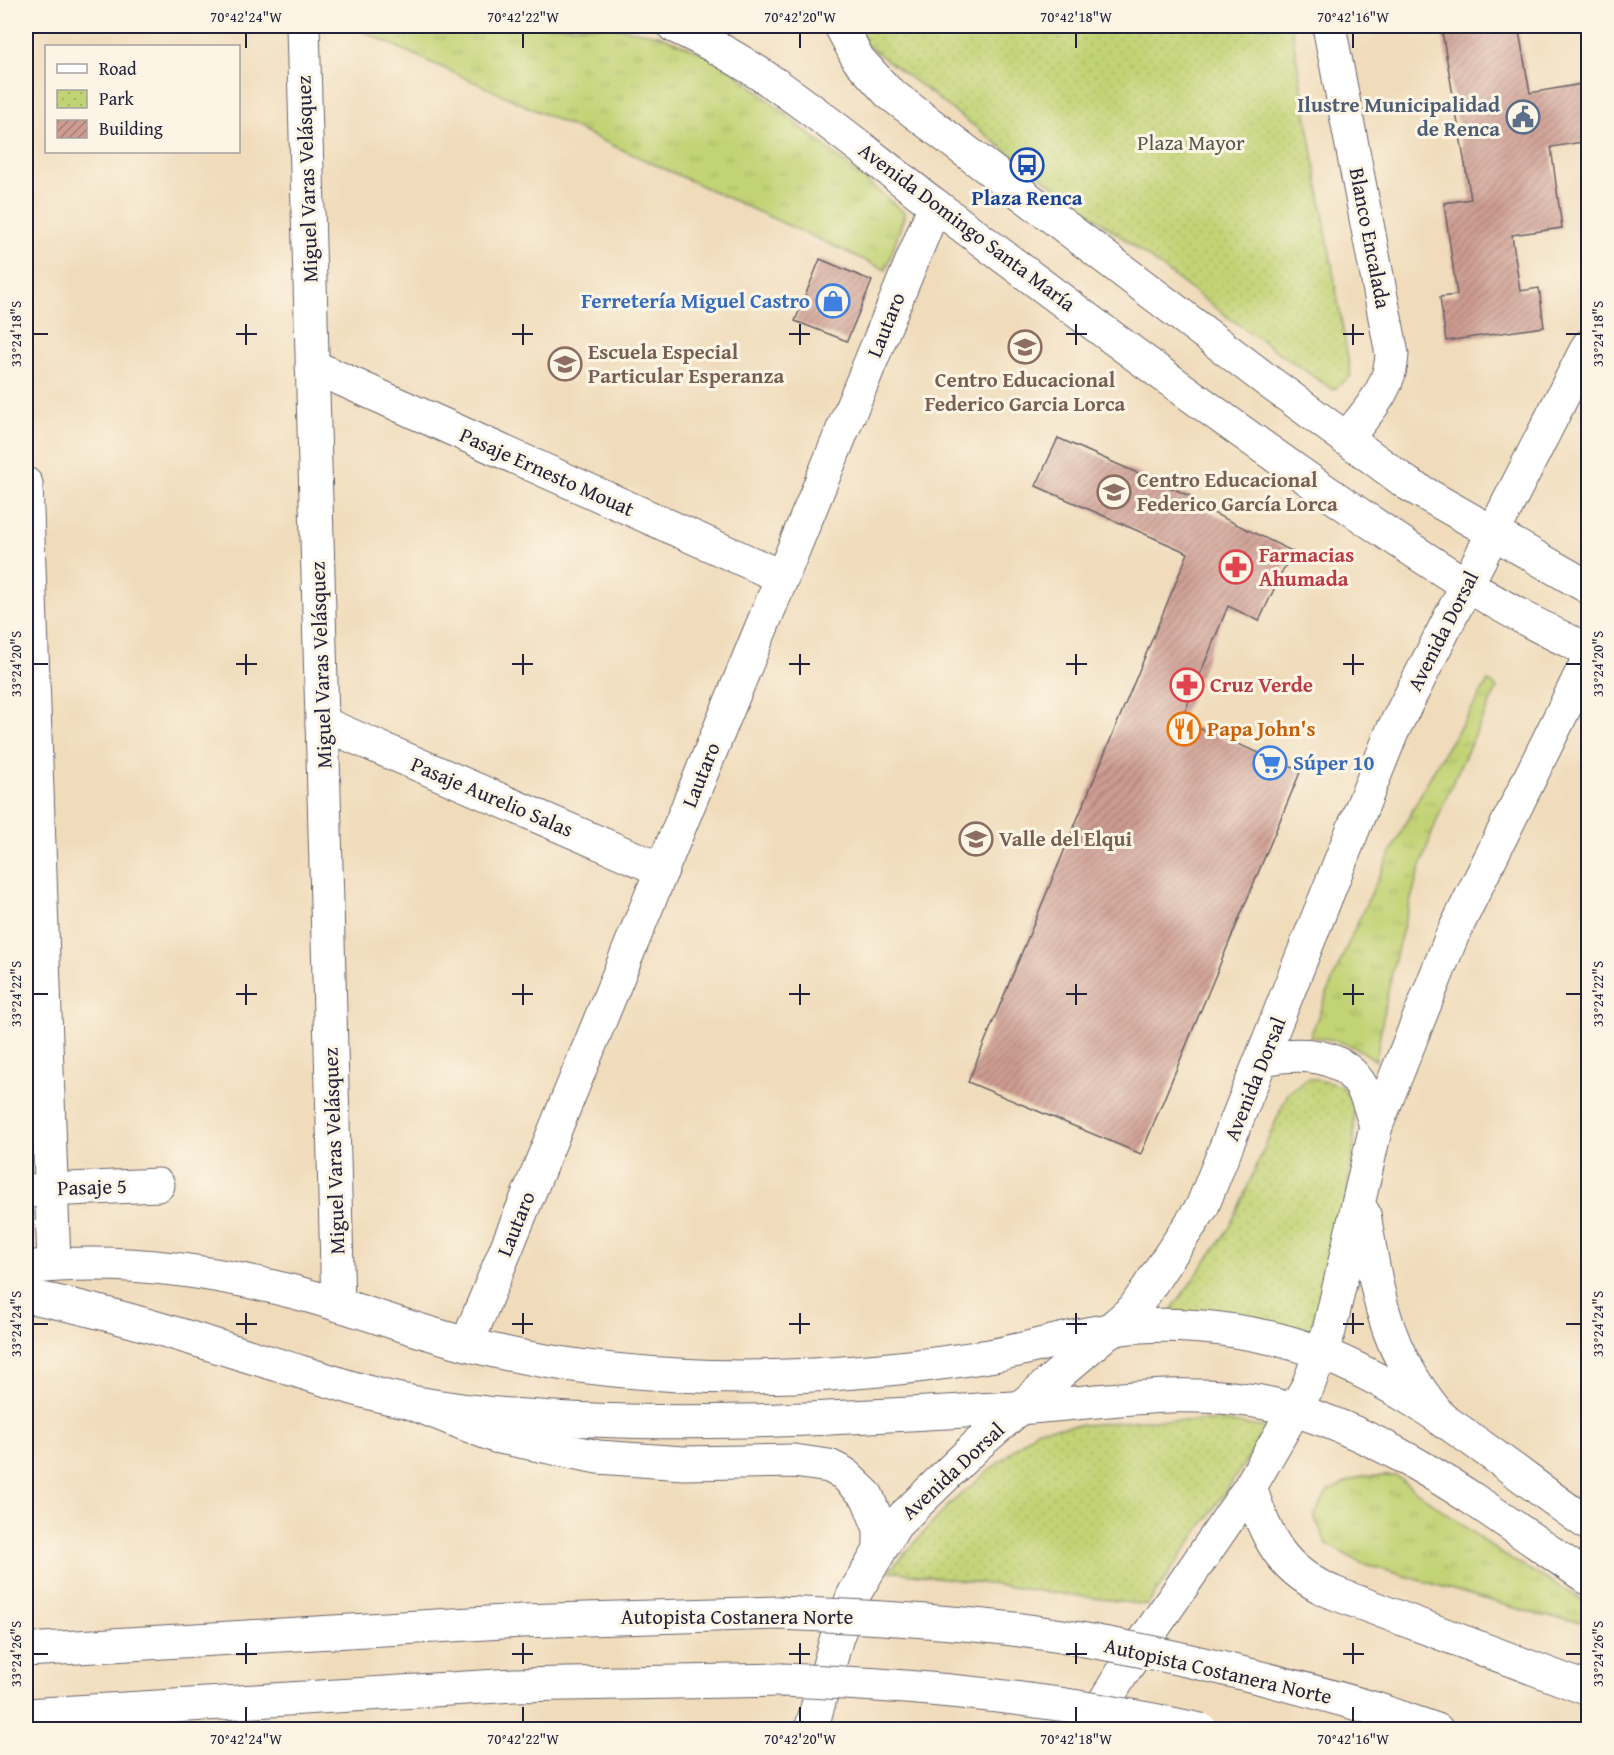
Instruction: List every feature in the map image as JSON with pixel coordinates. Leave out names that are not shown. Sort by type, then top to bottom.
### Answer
[{"type":"main road","name":"Miguel Varas Velásquez","points":[[303,26],[338,1305]]},
{"type":"main road","name":"Avenida Domingo Santa María","points":[[674,26],[702,38],[759,72],[1194,398],[1466,585],[1544,630],[1588,650]]},
{"type":"main road","points":[[841,26],[858,59],[872,77],[910,110],[1346,439],[1408,484],[1588,587]]},
{"type":"main road","name":"Blanco Encalada","points":[[1329,26],[1392,354],[1392,369],[1383,392],[1346,439]]},
{"type":"main road","name":"Lautaro","points":[[467,1344],[935,205]]},
{"type":"main road","name":"Avenida Dorsal","points":[[811,1730],[841,1627],[853,1596],[880,1547],[910,1508],[936,1483],[1134,1309],[1202,1207],[1392,732],[1588,346]]},
{"type":"main road","name":"Pasaje Ernesto Mouat","points":[[312,366],[782,577]]},
{"type":"main road","points":[[26,484],[40,1266],[108,1265],[204,1274],[293,1292],[467,1344],[550,1363],[738,1377],[873,1369],[987,1356],[1109,1329],[1176,1326],[1225,1329],[1281,1341],[1321,1353],[1393,1388],[1588,1524]]},
{"type":"main road","points":[[1087,1730],[1121,1675],[1250,1487],[1295,1411],[1321,1353],[1342,1280],[1376,1126],[1452,936],[1588,660]]},
{"type":"main road","name":"Pasaje Aurelio Salas","points":[[322,723],[662,870]]},
{"type":"main road","points":[[1262,1059],[1298,1054],[1318,1056],[1346,1068],[1364,1091],[1376,1126]]},
{"type":"main road","name":"Pasaje 5","points":[[38,1189],[158,1185]]},
{"type":"main road","points":[[1361,1195],[1375,1281],[1387,1324],[1411,1376],[1444,1422]]},
{"type":"main road","points":[[26,1296],[106,1314],[352,1388],[409,1402],[522,1416],[640,1421],[816,1419],[1183,1397],[1256,1401],[1295,1411],[1399,1454],[1473,1499],[1588,1578]]},
{"type":"main road","points":[[409,1402],[495,1436],[598,1457],[683,1462],[794,1461],[829,1466],[850,1478],[867,1496],[880,1529],[880,1547]]},
{"type":"main road","points":[[1250,1487],[1267,1533],[1278,1551],[1292,1568],[1309,1581],[1347,1598],[1588,1689]]},
{"type":"main road","name":"Autopista Costanera Norte","points":[[26,1650],[659,1615],[836,1615],[1013,1629],[1140,1650],[1316,1692],[1437,1730]]},
{"type":"main road","points":[[26,1715],[462,1687],[657,1680],[782,1680],[962,1691],[1046,1701],[1201,1730]]},
{"type":"green space","points":[[351,26],[607,26],[659,35],[721,61],[905,213],[886,270]]},
{"type":"green space","name":"Plaza Mayor","points":[[855,26],[1291,26],[1351,376],[1333,390],[1229,318],[860,40]]},
{"type":"green space","points":[[1488,681],[1497,688],[1441,809],[1410,903],[1390,981],[1376,1061],[1345,1043],[1310,1037],[1351,937],[1397,839],[1438,763]]},
{"type":"green space","points":[[1309,1078],[1342,1086],[1354,1107],[1354,1145],[1340,1237],[1308,1339],[1165,1319],[1230,1227],[1288,1093]]},
{"type":"green space","points":[[1143,1420],[1219,1421],[1269,1428],[1147,1605],[889,1571],[950,1504],[1038,1429]]},
{"type":"green space","points":[[1361,1476],[1396,1476],[1502,1554],[1588,1603],[1588,1623],[1539,1615],[1361,1563],[1327,1544],[1314,1516],[1328,1491]]},
{"type":"building","points":[[1441,26],[1518,26],[1530,93],[1588,83],[1588,141],[1551,147],[1562,228],[1512,235],[1520,291],[1539,288],[1544,327],[1446,341],[1440,297],[1457,295],[1444,203],[1471,199]]},
{"type":"building","name":"Ferretería Miguel Castro","points":[[820,259],[872,281],[847,341],[795,321]]},
{"type":"building","points":[[1058,438],[1192,497],[1190,502],[1292,551],[1259,621],[1228,606],[1181,721],[1301,770],[1141,1154],[968,1082],[1188,553],[1036,486]]},
{"type":"place","name":"Ilustre Municipalidad de Renca","points":[[1523,117]]},
{"type":"place","name":"Plaza Renca","points":[[1027,165]]},
{"type":"place","name":"Ferretería Miguel Castro","points":[[833,301]]},
{"type":"place","name":"Centro Educacional Federico Garcia Lorca","points":[[1025,347]]},
{"type":"place","name":"Escuela Especial Particular Esperanza","points":[[565,364]]},
{"type":"place","name":"Centro Educacional Federico García Lorca","points":[[1114,492]]},
{"type":"place","name":"Farmacias Ahumada","points":[[1236,567]]},
{"type":"place","name":"Cruz Verde","points":[[1187,685]]},
{"type":"place","name":"Papa John's","points":[[1184,729]]},
{"type":"place","name":"Súper 10","points":[[1270,763]]},
{"type":"place","name":"Valle del Elqui","points":[[976,839]]}]
